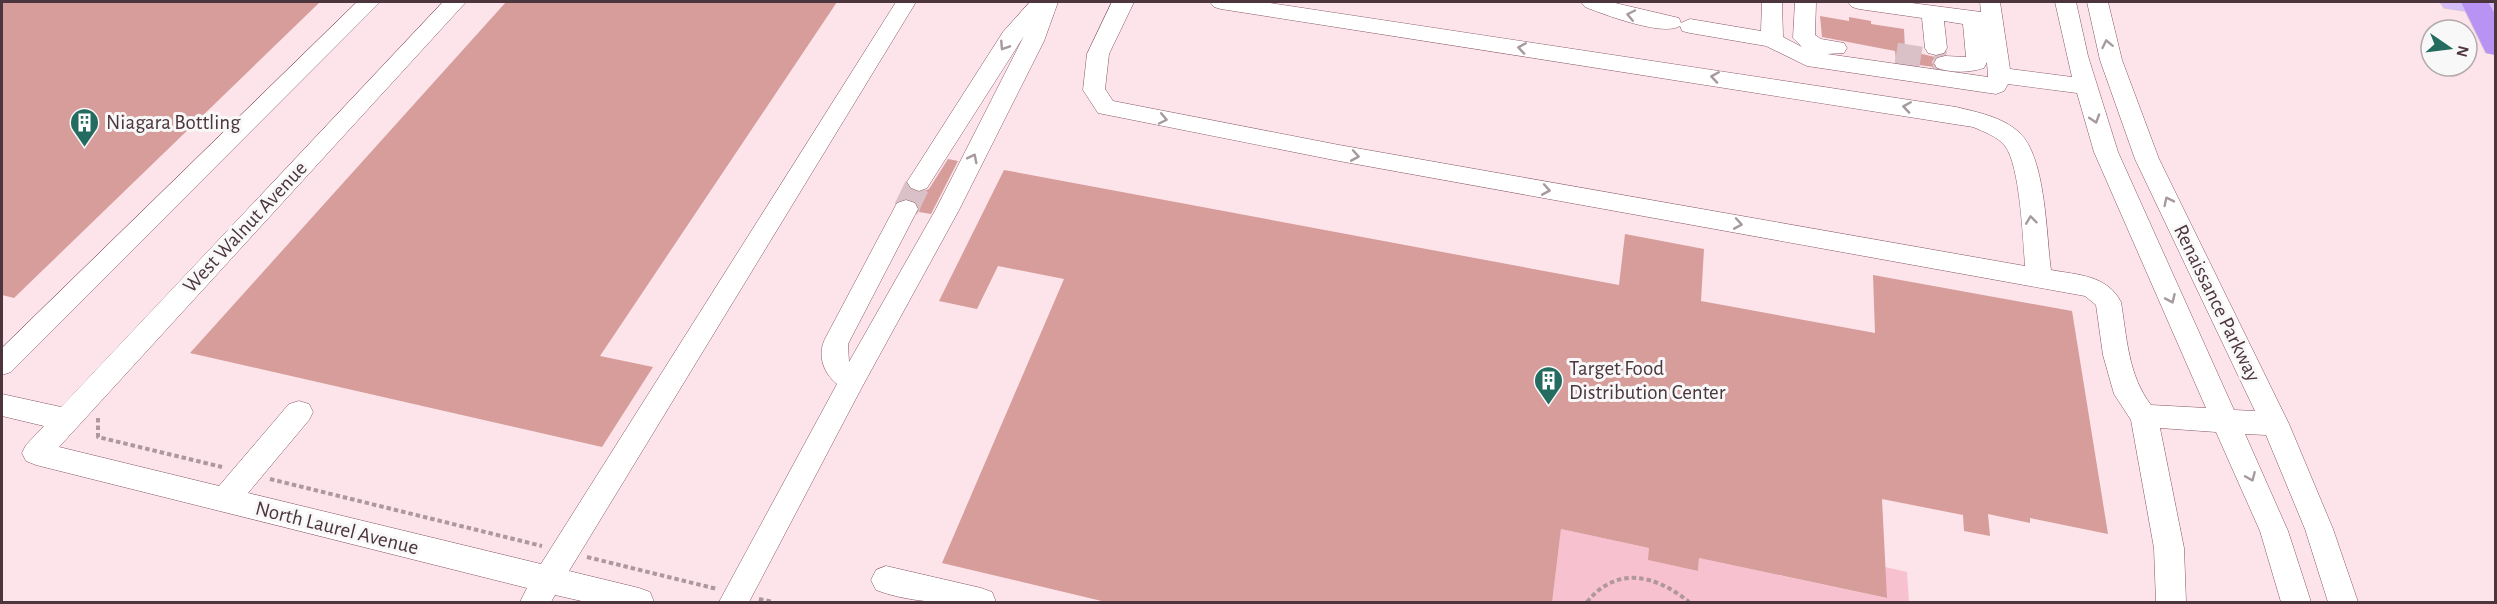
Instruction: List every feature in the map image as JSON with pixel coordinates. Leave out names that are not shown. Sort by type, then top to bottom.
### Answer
[{"type":"highway","points":[[2475,4],[2496,46]]},
{"type":"street","points":[[2,364],[369,2]]},
{"type":"street","name":"West Walnut Avenue","points":[[36,453],[455,2]]},
{"type":"street","points":[[542,591],[906,2]]},
{"type":"street","points":[[919,182],[1011,37],[1041,2]]},
{"type":"street","points":[[736,598],[853,379],[947,210],[1033,41],[1047,2]]},
{"type":"street","points":[[1123,2],[1098,54],[1094,90],[1106,107],[1327,151],[2090,287],[2100,292],[2108,302],[2116,355],[2127,394],[2144,416],[2169,548],[2171,603]]},
{"type":"street","points":[[1221,2],[1956,114],[1983,121],[2004,133],[2017,146],[2025,169],[2039,278]]},
{"type":"street","points":[[1592,2],[1618,12],[1772,40],[1807,59],[1996,86],[2000,75],[1985,14]]},
{"type":"street","points":[[1772,2],[1772,40]]},
{"type":"street","points":[[1806,2],[1804,38],[1816,46],[1896,55]]},
{"type":"street","points":[[1859,2],[1932,12],[1985,14]]},
{"type":"street","name":"Renaissance Parkway","points":[[2066,2],[2085,86],[2106,152],[2274,531],[2296,603]]},
{"type":"street","name":"Renaissance Parkway","points":[[2098,2],[2111,60],[2147,159],[2275,424],[2319,530],[2343,603]]},
{"type":"street","points":[[1932,12],[1940,55],[1969,65],[1976,63],[1985,14]]},
{"type":"street","points":[[2000,75],[2085,86]]},
{"type":"street","points":[[853,379],[846,376],[836,365],[833,352],[835,344],[906,209]]},
{"type":"street","points":[[2,405],[67,420]]},
{"type":"street","points":[[225,500],[299,412]]},
{"type":"street","points":[[2144,416],[2275,424]]},
{"type":"street","name":"North Laurel Avenue","points":[[36,453],[225,500],[542,591],[639,603]]},
{"type":"street","points":[[886,580],[981,603]]},
{"type":"path","points":[[99,412],[98,437],[565,551],[736,598],[773,603]]},
{"type":"path","points":[[1587,603],[1600,587],[1618,579],[1638,578],[1659,582],[1679,593],[1689,603]]},
{"type":"shaded area","points":[[1561,529],[1649,548],[1649,560],[1698,571],[1699,558],[1886,598],[1885,567],[1907,572],[1909,602],[1552,602]]},
{"type":"building","name":"Niagara Bottling","points":[[2,2],[320,2],[14,298],[2,295]]},
{"type":"building","points":[[506,2],[837,2],[600,356],[653,367],[602,447],[190,353]]},
{"type":"building","points":[[1820,16],[1849,21],[1849,17],[1871,21],[1871,24],[1904,29],[1905,50],[1935,57],[1932,62],[1934,67],[1896,62],[1895,51],[1822,37]]},
{"type":"building","points":[[948,159],[958,161],[931,214],[919,212],[920,208],[916,201],[903,199],[909,189],[918,193],[929,189]]},
{"type":"building","name":"Target Food Distribution Center","points":[[1004,170],[1619,285],[1625,234],[1704,249],[1701,301],[1875,333],[1873,275],[2072,311],[2108,534],[2030,518],[2030,523],[1988,514],[1990,536],[1964,531],[1963,515],[1882,499],[1887,598],[1699,558],[1698,571],[1648,560],[1649,548],[1561,529],[1552,603],[1110,603],[942,563],[1064,279],[998,266],[977,309],[939,301]]},
{"type":"tunnel","points":[[1896,55],[1945,63]]},
{"type":"tunnel","points":[[906,209],[919,182]]},
{"type":"place","name":"Niagara Bottling","points":[[85,148]]},
{"type":"place","name":"Target Food Distribution Center","points":[[1548,406]]}]
